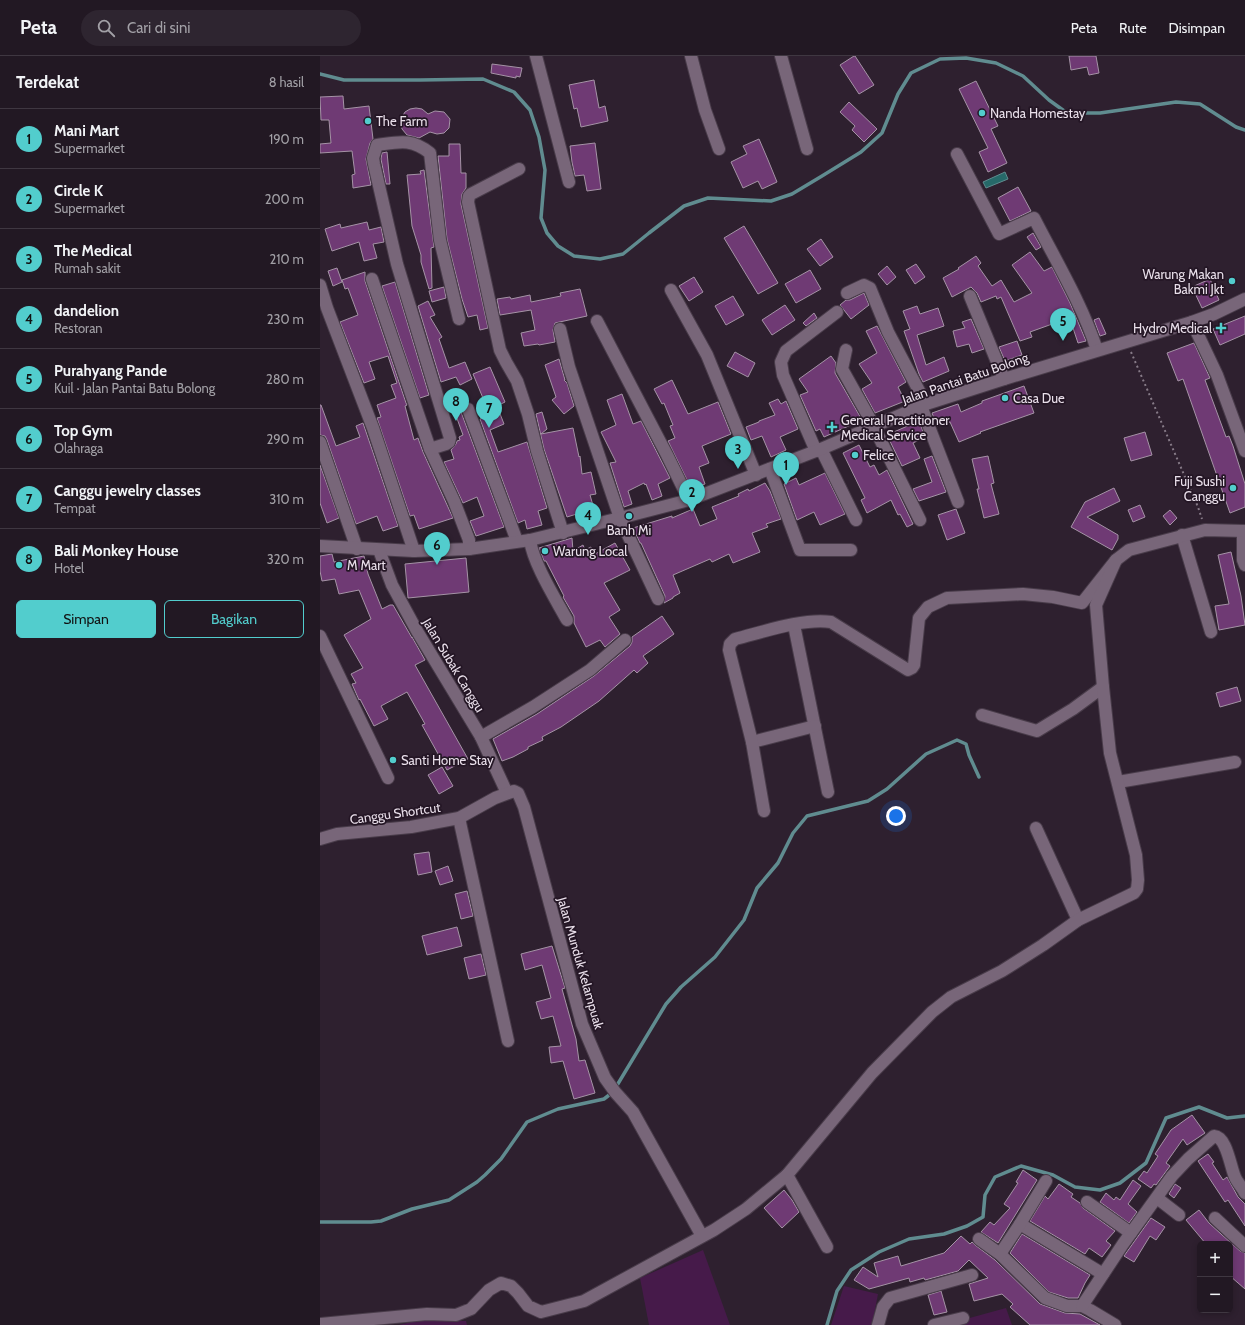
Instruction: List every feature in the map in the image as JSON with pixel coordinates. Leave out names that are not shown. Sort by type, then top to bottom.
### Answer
[{"type":"street","points":[[536,56],[568,182]]},
{"type":"street","points":[[691,56],[705,110],[719,149]]},
{"type":"street","points":[[781,56],[807,150]]},
{"type":"street","points":[[430,449],[446,444],[449,442],[450,438],[397,264],[374,164],[373,158],[377,145],[406,141],[424,148],[430,153],[440,240],[459,319]]},
{"type":"street","points":[[957,154],[999,234],[1034,218],[1084,318],[1097,350]]},
{"type":"street","points":[[519,169],[471,194],[468,202],[500,350],[517,381],[528,414],[537,451],[563,532]]},
{"type":"street","points":[[372,279],[430,449],[454,501],[469,540],[469,549]]},
{"type":"street","points":[[320,285],[327,308],[373,428],[414,551]]},
{"type":"street","points":[[847,293],[864,285],[870,288],[888,332],[923,405],[958,502]]},
{"type":"street","points":[[671,290],[707,355],[756,475]]},
{"type":"street","points":[[970,296],[1004,379]]},
{"type":"street","name":"Jalan Pantai Batu Bolong","points":[[320,546],[414,551],[469,549],[563,532],[689,500],[818,450],[923,405],[1097,350],[1192,322],[1214,314],[1245,299]]},
{"type":"street","points":[[836,312],[786,351],[781,362],[783,375],[818,450],[856,520]]},
{"type":"street","points":[[597,321],[689,500]]},
{"type":"street","points":[[1192,322],[1217,375],[1245,451]]},
{"type":"street","points":[[560,329],[570,367],[620,518],[658,599]]},
{"type":"street","points":[[846,350],[842,369],[873,426],[920,520]]},
{"type":"street","points":[[468,409],[524,540],[531,547],[545,580],[567,620]]},
{"type":"street","points":[[320,442],[357,549]]},
{"type":"street","points":[[770,469],[800,550],[851,550]]},
{"type":"street","points":[[764,811],[752,742],[729,650],[730,644],[736,639],[794,624],[821,620],[831,622],[908,670],[914,665],[919,618],[928,607],[947,598],[1023,594],[1082,603],[1116,560],[1129,550],[1205,530],[1244,531],[1243,560],[1245,565]]},
{"type":"street","points":[[1182,535],[1211,632]]},
{"type":"street","name":"Jalan Subak Canggu","points":[[379,550],[392,585],[405,609],[481,737],[512,793]]},
{"type":"street","points":[[320,1324],[427,1314],[456,1315],[471,1309],[489,1290],[501,1283],[511,1286],[528,1306],[541,1312],[584,1301],[714,1230],[746,1209],[787,1175],[872,1073],[932,1012],[951,997],[1002,971],[1043,945],[1078,920],[1134,894],[1137,889],[1136,855],[1110,753],[1096,605],[1116,560]]},
{"type":"street","points":[[794,624],[828,792]]},
{"type":"street","points":[[320,636],[388,778]]},
{"type":"street","points":[[481,737],[533,707],[590,670],[625,640]]},
{"type":"street","points":[[982,715],[1037,731],[1073,709],[1103,687]]},
{"type":"street","points":[[752,742],[815,726]]},
{"type":"street","points":[[1118,782],[1235,762]]},
{"type":"street","name":"Canggu Shortcut","points":[[320,839],[337,834],[411,827],[459,818],[495,798],[512,793]]},
{"type":"street","name":"Jalan Munduk Kelampuak","points":[[512,793],[520,796],[524,807],[582,1024],[598,1062],[605,1078],[632,1112],[702,1236]]},
{"type":"street","points":[[459,818],[508,1041]]},
{"type":"street","points":[[1036,828],[1078,920]]},
{"type":"street","points":[[1082,1306],[1131,1233],[1172,1176],[1188,1159],[1214,1136],[1221,1138],[1235,1177],[1245,1193]]},
{"type":"street","points":[[787,1175],[827,1247]]},
{"type":"street","points":[[1000,1254],[1046,1181]]},
{"type":"street","points":[[1156,1198],[1179,1215]]},
{"type":"street","points":[[1087,1202],[1131,1233]]},
{"type":"street","points":[[1215,1218],[1245,1246]]},
{"type":"street","points":[[1020,1224],[1103,1274]]},
{"type":"street","points":[[979,1239],[1000,1254],[1045,1298],[1067,1306],[1082,1306],[1115,1325]]},
{"type":"street","points":[[878,1325],[883,1307],[890,1298],[972,1275]]},
{"type":"street","points":[[934,1325],[963,1318]]},
{"type":"path","points":[[1129,347],[1198,506],[1205,530]]},
{"type":"shaded area","points":[[1005,172],[1008,179],[986,188],[983,182]]},
{"type":"shaded area","points":[[703,1250],[730,1325],[649,1325],[640,1278]]},
{"type":"shaded area","points":[[844,1286],[878,1294],[872,1325],[831,1325]]},
{"type":"shaded area","points":[[1006,1308],[1012,1325],[944,1325]]},
{"type":"shaded area","points":[[419,1320],[466,1321],[467,1325],[399,1325]]},
{"type":"building","points":[[854,56],[874,85],[859,94],[840,65]]},
{"type":"building","points":[[1069,56],[1096,56],[1099,73],[1089,75],[1087,67],[1071,70]]},
{"type":"building","points":[[492,64],[522,68],[520,77],[516,76],[516,78],[491,73]]},
{"type":"building","points":[[594,80],[599,108],[605,106],[608,121],[581,127],[577,108],[574,109],[569,85]]},
{"type":"building","points":[[976,81],[998,126],[991,129],[1007,163],[988,172],[979,152],[988,148],[959,89]]},
{"type":"building","points":[[343,96],[344,109],[369,106],[373,139],[370,143],[366,159],[371,185],[353,188],[352,175],[355,174],[352,151],[320,153],[320,144],[331,143],[329,120],[321,120],[320,97]]},
{"type":"building","points":[[849,102],[877,129],[864,142],[852,130],[855,126],[840,112]]},
{"type":"building","points":[[416,108],[422,109],[428,114],[435,111],[444,112],[450,119],[449,128],[444,133],[437,134],[430,132],[419,138],[407,135],[402,129],[402,117],[405,112]]},
{"type":"building","points":[[759,139],[777,182],[762,189],[758,181],[743,188],[731,162],[747,154],[743,146]]},
{"type":"building","points":[[595,143],[601,189],[587,191],[584,175],[575,176],[570,146]]},
{"type":"building","points":[[449,144],[460,144],[461,173],[466,173],[466,188],[462,194],[461,204],[488,328],[480,330],[477,315],[468,317],[447,239],[438,156],[449,156]]},
{"type":"building","points":[[387,152],[390,184],[386,184],[381,159],[382,153]]},
{"type":"building","points":[[424,170],[434,247],[431,248],[432,288],[429,289],[412,226],[407,175],[421,174],[420,171]]},
{"type":"building","points":[[1018,187],[1031,211],[1010,221],[998,198]]},
{"type":"building","points":[[367,222],[369,230],[381,227],[384,242],[373,244],[377,258],[364,261],[359,242],[332,251],[325,229],[340,224],[341,228]]},
{"type":"building","points":[[744,226],[778,283],[758,294],[724,238]]},
{"type":"building","points":[[1033,233],[1041,247],[1036,250],[1027,237]]},
{"type":"building","points":[[821,239],[833,257],[820,266],[807,249]]},
{"type":"building","points":[[1030,252],[1044,271],[1052,267],[1070,303],[1086,341],[1078,343],[1073,328],[1058,332],[1055,323],[1030,332],[1032,337],[1020,341],[1001,297],[997,299],[996,296],[981,302],[977,293],[971,287],[952,297],[943,278],[959,269],[958,268],[976,256],[981,263],[978,266],[992,286],[1001,280],[1014,302],[1032,293],[1012,265]]},
{"type":"building","points":[[916,264],[925,277],[915,284],[906,270]]},
{"type":"building","points":[[887,266],[896,277],[887,285],[878,274]]},
{"type":"building","points":[[337,268],[342,282],[333,286],[328,271]]},
{"type":"building","points":[[810,270],[821,289],[796,303],[785,284]]},
{"type":"building","points":[[365,272],[365,281],[407,405],[405,406],[414,440],[418,438],[453,518],[419,529],[414,515],[410,516],[377,418],[381,417],[377,405],[396,398],[391,385],[397,383],[388,356],[369,362],[375,379],[364,383],[340,322],[358,315],[348,288],[345,289],[342,280]]},
{"type":"building","points":[[694,277],[703,292],[689,301],[679,286]]},
{"type":"building","points":[[1210,279],[1219,300],[1202,308],[1192,287]]},
{"type":"building","points":[[395,282],[429,395],[420,398],[382,286]]},
{"type":"building","points":[[444,287],[446,298],[432,302],[429,291]]},
{"type":"building","points":[[580,289],[587,316],[555,323],[553,330],[555,342],[524,346],[521,333],[535,330],[531,310],[500,315],[497,299],[510,297],[511,299],[530,295],[531,302],[561,296],[560,293]]},
{"type":"building","points":[[864,293],[869,305],[851,319],[840,305],[846,300],[850,300]]},
{"type":"building","points":[[733,296],[744,315],[726,325],[715,306]]},
{"type":"building","points":[[428,301],[435,315],[430,317],[442,337],[439,339],[449,368],[465,362],[472,379],[460,385],[456,377],[441,382],[418,306]]},
{"type":"building","points":[[785,305],[795,320],[772,335],[762,320]]},
{"type":"building","points":[[917,306],[920,314],[938,308],[944,326],[917,335],[926,365],[944,357],[949,371],[923,382],[904,331],[910,329],[903,311]]},
{"type":"building","points":[[814,313],[817,318],[806,326],[803,323]]},
{"type":"building","points":[[1245,316],[1245,334],[1220,345],[1213,329]]},
{"type":"building","points":[[1099,318],[1106,334],[1100,336],[1094,320]]},
{"type":"building","points":[[971,319],[984,349],[972,353],[969,344],[957,347],[953,331],[965,328],[962,322]]},
{"type":"building","points":[[877,326],[906,382],[898,387],[905,401],[875,413],[862,389],[872,383],[859,364],[877,353],[866,331]]},
{"type":"building","points":[[1017,341],[1022,355],[1005,361],[999,347]]},
{"type":"building","points":[[1194,343],[1210,378],[1205,380],[1226,437],[1229,436],[1233,446],[1245,484],[1245,507],[1230,513],[1183,379],[1178,381],[1167,353]]},
{"type":"building","points":[[735,352],[755,363],[748,377],[727,366]]},
{"type":"building","points":[[831,356],[836,363],[835,373],[862,420],[824,437],[820,429],[816,431],[800,395],[808,392],[799,379]]},
{"type":"building","points":[[559,359],[564,380],[567,383],[574,406],[564,414],[552,400],[556,397],[545,365]]},
{"type":"building","points":[[490,367],[505,402],[497,406],[504,424],[490,430],[498,452],[527,442],[547,508],[538,511],[542,525],[527,529],[525,520],[518,523],[480,419],[490,415],[473,374]]},
{"type":"building","points":[[672,380],[688,414],[718,402],[731,434],[702,446],[709,463],[699,467],[705,484],[694,488],[691,481],[688,482],[668,441],[675,438],[670,426],[673,425],[664,403],[662,404],[654,389]]},
{"type":"building","points":[[1024,386],[1034,413],[980,432],[981,433],[959,442],[950,422],[937,426],[932,413],[958,404],[961,412],[982,403],[982,401]]},
{"type":"building","points":[[622,394],[633,424],[641,421],[670,478],[658,484],[662,496],[652,500],[646,484],[645,485],[644,483],[628,491],[632,504],[624,507],[610,463],[616,462],[601,432],[616,425],[607,400]]},
{"type":"building","points":[[462,398],[464,403],[461,407],[461,412],[504,527],[476,536],[470,521],[484,516],[477,497],[463,503],[444,462],[454,459],[451,450],[457,441],[460,440],[459,437],[463,435],[451,402]]},
{"type":"building","points":[[778,399],[781,404],[786,401],[798,429],[780,437],[786,450],[771,457],[762,436],[751,440],[746,427],[775,415],[769,403]]},
{"type":"building","points":[[320,405],[336,446],[360,437],[356,426],[363,423],[398,526],[383,531],[377,516],[356,524],[327,440],[325,436],[320,435]]},
{"type":"building","points":[[542,412],[547,429],[541,434],[573,428],[579,457],[580,456],[582,474],[591,472],[596,494],[590,495],[596,516],[582,520],[580,513],[567,517],[544,449],[536,414]]},
{"type":"building","points":[[919,421],[925,437],[913,443],[920,458],[902,466],[887,435]]},
{"type":"building","points":[[1145,432],[1152,455],[1131,461],[1124,438]]},
{"type":"building","points":[[859,445],[870,467],[874,465],[879,475],[887,470],[913,524],[907,527],[900,514],[898,515],[891,500],[867,513],[861,500],[865,498],[843,453]]},
{"type":"building","points":[[932,456],[946,492],[919,501],[913,489],[932,482],[924,459]]},
{"type":"building","points":[[988,456],[994,483],[991,484],[999,514],[984,518],[972,459]]},
{"type":"building","points":[[320,465],[339,518],[327,523],[320,503]]},
{"type":"building","points":[[825,473],[845,514],[820,525],[814,512],[797,520],[784,484],[796,478],[799,485]]},
{"type":"building","points":[[765,483],[770,491],[781,519],[766,524],[768,527],[752,533],[760,552],[733,563],[729,554],[712,562],[710,559],[673,575],[680,593],[664,603],[665,596],[633,528],[672,516],[672,518],[693,509],[700,526],[717,519],[712,507],[739,496],[738,494],[748,489],[749,491]]},
{"type":"building","points":[[1114,488],[1120,501],[1087,517],[1118,535],[1118,539],[1112,550],[1071,527],[1085,502]]},
{"type":"building","points":[[1140,505],[1145,517],[1133,522],[1128,510]]},
{"type":"building","points":[[956,509],[965,533],[947,540],[938,515]]},
{"type":"building","points":[[1170,510],[1177,518],[1170,525],[1163,516]]},
{"type":"building","points":[[572,538],[573,551],[583,545],[585,550],[591,547],[595,554],[615,543],[630,570],[604,583],[620,610],[609,617],[620,634],[605,647],[600,640],[586,647],[574,623],[574,616],[546,561],[544,561],[539,548]]},
{"type":"building","points":[[1231,552],[1241,596],[1245,625],[1219,630],[1215,606],[1229,604],[1218,555]]},
{"type":"building","points":[[332,554],[334,562],[364,556],[368,574],[382,609],[393,605],[412,637],[425,660],[415,665],[468,759],[447,770],[422,725],[425,724],[407,692],[381,706],[388,719],[374,726],[360,699],[359,700],[352,684],[356,683],[351,674],[363,668],[344,635],[371,619],[359,590],[339,594],[335,579],[322,581],[320,556]]},
{"type":"building","points":[[466,558],[469,592],[408,598],[405,564]]},
{"type":"building","points":[[662,616],[674,634],[643,656],[648,663],[637,673],[634,670],[599,701],[561,727],[542,737],[543,740],[528,747],[528,749],[513,757],[502,761],[493,739],[537,714],[594,676],[630,646],[632,637]]},
{"type":"building","points":[[1237,687],[1241,701],[1220,707],[1216,693]]},
{"type":"building","points":[[442,767],[453,786],[439,794],[428,775]]},
{"type":"building","points":[[429,852],[432,872],[418,875],[414,854]]},
{"type":"building","points":[[448,866],[453,881],[440,885],[435,871]]},
{"type":"building","points":[[467,891],[473,916],[461,919],[455,894]]},
{"type":"building","points":[[457,927],[462,946],[427,955],[422,936]]},
{"type":"building","points":[[552,946],[565,988],[562,989],[576,1039],[579,1061],[585,1060],[595,1093],[574,1099],[563,1061],[551,1063],[549,1047],[561,1046],[553,1016],[541,1019],[536,1002],[551,998],[542,965],[525,970],[521,954]]},
{"type":"building","points":[[481,954],[486,975],[469,979],[464,958]]},
{"type":"building","points":[[1192,1115],[1205,1133],[1187,1145],[1183,1139],[1166,1163],[1170,1166],[1156,1185],[1154,1184],[1151,1188],[1138,1179],[1144,1171],[1147,1173],[1158,1156],[1155,1154],[1171,1130]]},
{"type":"building","points":[[1208,1154],[1223,1180],[1227,1177],[1238,1197],[1245,1204],[1245,1226],[1228,1200],[1225,1202],[1198,1161]]},
{"type":"building","points":[[1023,1170],[1037,1180],[998,1243],[981,1232],[990,1222],[994,1225],[1010,1208],[1004,1204],[1018,1183],[1016,1182]]},
{"type":"building","points":[[1133,1180],[1141,1186],[1128,1204],[1137,1212],[1129,1223],[1100,1202],[1106,1193],[1114,1200],[1116,1197],[1120,1200]]},
{"type":"building","points":[[1059,1184],[1073,1194],[1071,1197],[1080,1203],[1083,1208],[1115,1231],[1106,1241],[1111,1245],[1102,1257],[1089,1248],[1085,1254],[1030,1221],[1045,1196],[1048,1199]]},
{"type":"building","points":[[1175,1184],[1181,1188],[1174,1198],[1169,1194]]},
{"type":"building","points":[[784,1190],[799,1212],[782,1228],[764,1208]]},
{"type":"building","points":[[1199,1210],[1209,1223],[1229,1241],[1204,1241],[1186,1220]]},
{"type":"building","points":[[1151,1218],[1165,1227],[1156,1240],[1150,1236],[1134,1262],[1124,1256]]},
{"type":"building","points":[[1022,1234],[1090,1275],[1078,1298],[1068,1298],[1049,1292],[1010,1253]]},
{"type":"building","points":[[961,1236],[970,1244],[972,1242],[995,1260],[1040,1304],[1065,1313],[1080,1314],[1100,1325],[1030,1325],[1010,1307],[1013,1304],[1002,1294],[974,1301],[969,1284],[988,1278],[969,1260],[958,1271],[925,1280],[924,1278],[910,1282],[909,1278],[869,1289],[854,1280],[863,1267],[878,1277],[874,1263],[898,1256],[901,1266],[944,1253]]},
{"type":"building","points":[[1233,1245],[1240,1251],[1245,1253],[1245,1289],[1233,1279]]},
{"type":"building","points":[[941,1291],[947,1312],[934,1315],[928,1295]]},
{"type":"waterway","points":[[320,74],[344,80],[483,79],[514,92],[530,110],[539,137],[545,170],[541,218],[547,233],[558,246],[574,256],[600,259],[623,254],[684,206],[708,198],[771,201],[792,194],[861,152],[882,133],[898,94],[911,73],[940,59],[966,58],[996,63],[1023,76],[1049,100],[1067,113],[1100,113],[1176,102],[1200,104],[1236,127],[1245,130]]},
{"type":"waterway","points":[[320,1222],[381,1221],[412,1209],[449,1200],[485,1175],[501,1159],[527,1122],[558,1109],[604,1099],[613,1092],[666,1004],[681,987],[715,957],[744,920],[757,888],[778,863],[793,833],[807,816],[868,801],[887,789],[926,754],[957,740],[966,744],[969,755],[979,777]]},
{"type":"waterway","points":[[827,1325],[837,1291],[851,1270],[879,1252],[909,1239],[944,1234],[967,1226],[983,1217],[985,1195],[995,1177],[1021,1166],[1053,1175],[1075,1187],[1100,1190],[1120,1183],[1146,1163],[1166,1118],[1199,1107],[1227,1118],[1245,1116]]},
{"type":"place","name":"Nanda Homestay","points":[[982,113]]},
{"type":"place","name":"The Farm","points":[[368,121]]},
{"type":"place","name":"Warung Makan Bakmi Jkt","points":[[1232,281]]},
{"type":"place","name":"Hydro Medical","points":[[1221,328]]},
{"type":"place","name":"Purahyang Pande","points":[[1063,341]]},
{"type":"place","name":"Casa Due","points":[[1005,398]]},
{"type":"place","name":"Bali Monkey House","points":[[456,421]]},
{"type":"place","name":"General Practitioner Medical Service","points":[[832,427]]},
{"type":"place","name":"Canggu jewelry classes","points":[[489,428]]},
{"type":"place","name":"Felice","points":[[855,455]]},
{"type":"place","name":"The Medical","points":[[738,469]]},
{"type":"place","name":"Mani Mart","points":[[786,485]]},
{"type":"place","name":"Fuji Sushi Canggu","points":[[1233,488]]},
{"type":"place","name":"Circle K","points":[[692,512]]},
{"type":"place","name":"Banh Mi","points":[[629,516]]},
{"type":"place","name":"dandelion","points":[[588,535]]},
{"type":"place","name":"Warung Local","points":[[545,551]]},
{"type":"place","name":"M Mart","points":[[339,565]]},
{"type":"place","name":"Top Gym","points":[[437,565]]},
{"type":"place","name":"Santi Home Stay","points":[[393,760]]}]
